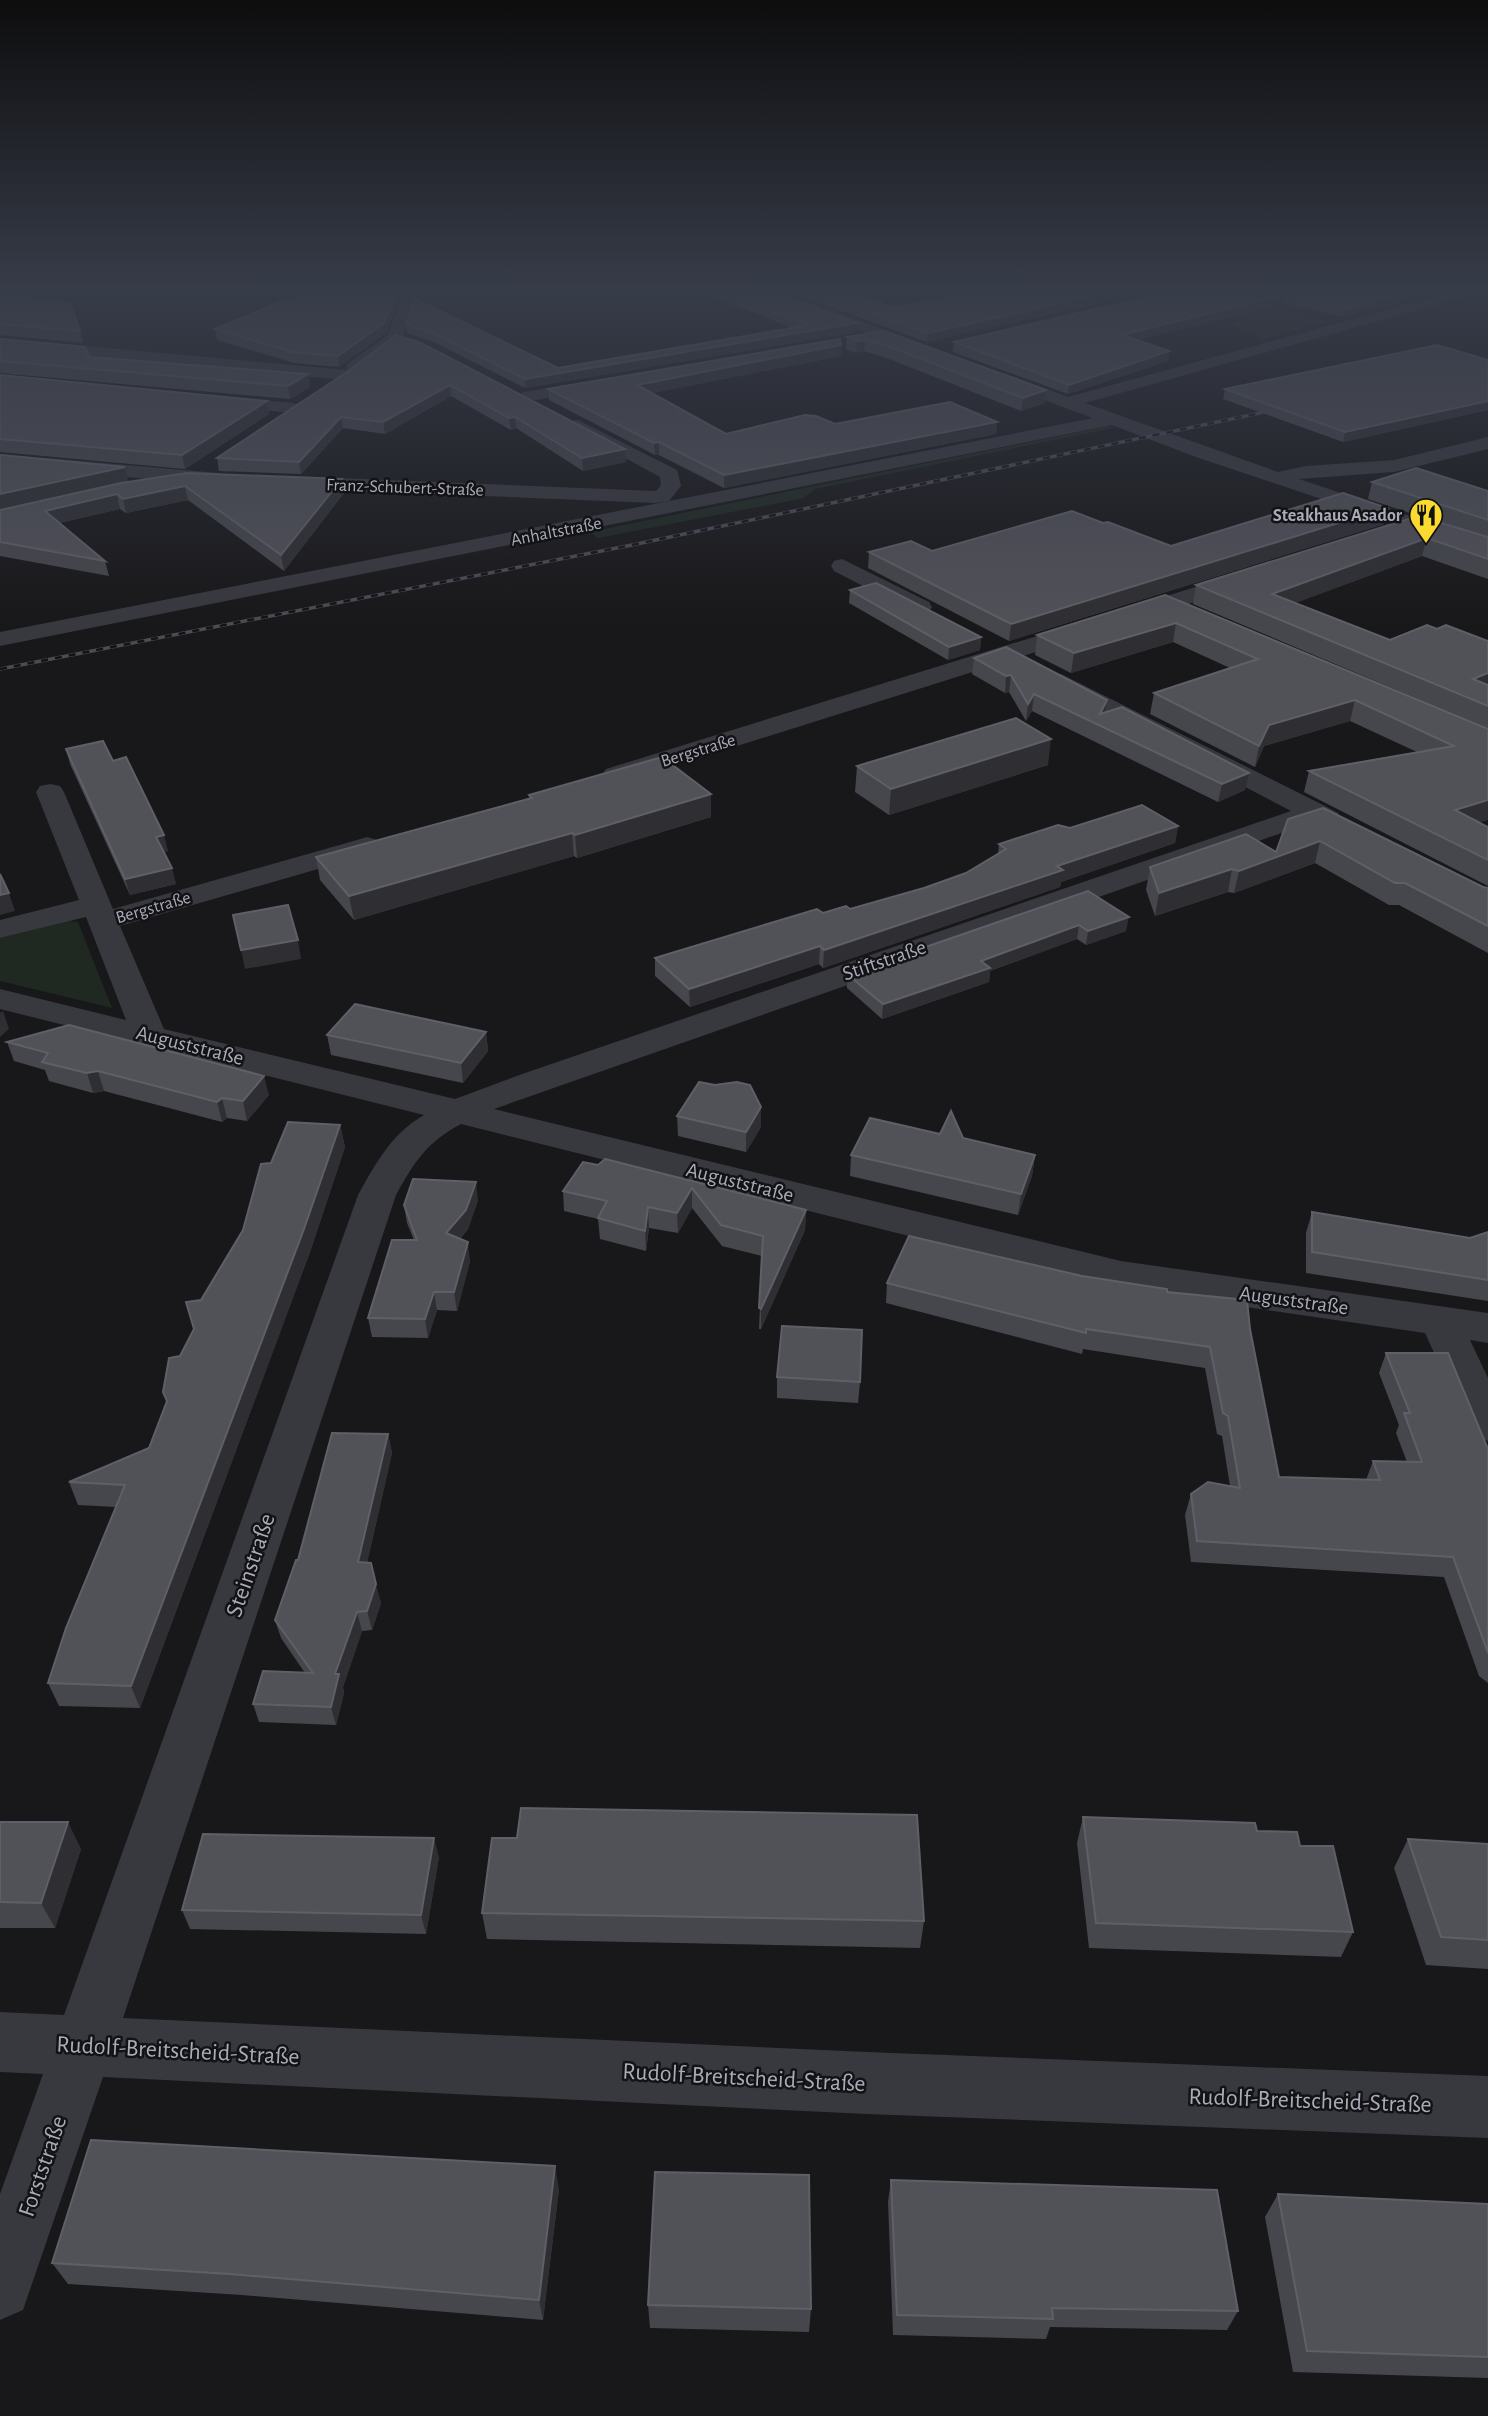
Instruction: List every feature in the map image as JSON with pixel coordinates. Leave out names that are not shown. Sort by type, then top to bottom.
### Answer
[{"type":"street","points":[[230,401],[299,405],[271,424]]},
{"type":"street","points":[[531,401],[670,474],[671,486],[662,497]]},
{"type":"street","points":[[1062,401],[1277,479],[1488,549]]},
{"type":"street","points":[[1065,402],[1070,401]]},
{"type":"street","name":"Anhaltstraße","points":[[0,639],[684,506],[1112,419]]},
{"type":"street","points":[[1277,479],[1299,471],[1379,468],[1420,461],[1488,443]]},
{"type":"street","points":[[0,460],[232,480]]},
{"type":"street","points":[[112,491],[190,478],[213,462]]},
{"type":"street","name":"Franz-Schubert-Straße","points":[[273,481],[662,497],[684,506]]},
{"type":"street","points":[[1373,537],[1412,524]]},
{"type":"street","points":[[842,566],[940,617]]},
{"type":"street","name":"Bergstraße","points":[[593,781],[1270,570]]},
{"type":"street","points":[[1166,604],[1203,620]]},
{"type":"street","points":[[975,635],[1348,830]]},
{"type":"street","name":"Bergstraße","points":[[50,792],[149,1034]]},
{"type":"street","name":"Stiftstraße","points":[[456,1113],[537,1080],[1315,812]]},
{"type":"street","name":"Bergstraße","points":[[100,913],[395,838]]},
{"type":"street","points":[[0,929],[100,913]]},
{"type":"street","name":"Auguststraße","points":[[0,999],[1121,1275],[1488,1328]]},
{"type":"street","name":"Steinstraße","points":[[85,2045],[377,1195],[402,1151],[427,1129],[456,1113]]},
{"type":"street","points":[[1440,1321],[1488,1424]]},
{"type":"street","name":"Rudolf-Breitscheid-Straße","points":[[0,2042],[867,2083],[1488,2107]]},
{"type":"street","name":"Forststraße","points":[[0,2287],[85,2045]]},
{"type":"shaded area","points":[[1109,426],[1113,428],[815,489],[804,498],[598,538],[590,532]]},
{"type":"shaded area","points":[[69,921],[78,922],[112,1008],[0,981],[0,938]]},
{"type":"building","points":[[0,401],[267,401],[182,455],[0,439]]},
{"type":"building","points":[[304,401],[421,401],[383,422],[341,417],[299,462],[217,458]]},
{"type":"building","points":[[478,401],[532,401],[625,449],[582,458],[515,417],[509,418]]},
{"type":"building","points":[[571,401],[666,401],[726,434],[805,415],[816,416],[835,424],[950,402],[997,422],[724,475],[659,442],[654,443]]},
{"type":"building","points":[[1258,401],[1488,401],[1488,401],[1345,432]]},
{"type":"building","points":[[0,455],[125,467],[0,494]]},
{"type":"building","points":[[1416,468],[1488,491],[1488,520],[1372,482]]},
{"type":"building","points":[[187,473],[342,479],[281,555],[185,486],[123,499],[117,494],[45,511],[105,561],[0,542],[0,510],[121,483]]},
{"type":"building","points":[[1343,493],[1387,508],[1011,624],[869,552],[911,541],[932,551],[1072,511],[1171,546]]},
{"type":"building","points":[[1418,516],[1488,537],[1488,559],[1427,538],[1272,594],[1390,640],[1427,625],[1437,629],[1446,625],[1488,641],[1488,673],[1473,679],[1488,685],[1488,706],[1196,585]]},
{"type":"building","points":[[876,583],[981,637],[949,647],[850,590]]},
{"type":"building","points":[[1165,595],[1488,729],[1488,800],[1455,810],[1488,827],[1488,860],[1309,771],[1454,746],[1355,700],[1269,725],[1259,746],[1154,693],[1258,659],[1176,623],[1074,653],[1037,635]]},
{"type":"building","points":[[1006,647],[1107,700],[1100,714],[1122,707],[1249,773],[1222,784],[1034,694],[1028,704],[1011,675],[1006,676],[974,658]]},
{"type":"building","points":[[1016,718],[1051,739],[891,789],[857,766]]},
{"type":"building","points":[[103,741],[113,761],[126,757],[164,835],[156,837],[172,868],[125,879],[66,749]]},
{"type":"building","points":[[662,757],[711,794],[575,835],[572,833],[349,896],[316,857],[532,798],[529,795]]},
{"type":"building","points":[[1142,805],[1178,826],[1057,866],[1063,870],[824,950],[820,946],[689,989],[655,958],[817,909],[823,913],[846,906],[850,909],[924,888],[966,873],[1006,849],[999,844],[1058,825],[1070,828]]},
{"type":"building","points":[[1323,808],[1488,888],[1488,926],[1405,883],[1395,883],[1320,841],[1239,871],[1232,869],[1159,893],[1150,867],[1246,834],[1276,852],[1288,819]]},
{"type":"building","points":[[0,874],[9,893],[0,895]]},
{"type":"building","points":[[1088,891],[1129,917],[1088,931],[1079,925],[981,961],[990,968],[883,1004],[847,974]]},
{"type":"building","points":[[288,905],[298,940],[241,950],[233,915]]},
{"type":"building","points":[[355,1004],[486,1032],[461,1063],[327,1035]]},
{"type":"building","points":[[69,1025],[264,1076],[243,1101],[222,1098],[217,1102],[98,1071],[87,1073],[42,1062],[48,1053],[7,1042]]},
{"type":"building","points":[[699,1082],[715,1085],[737,1082],[750,1085],[761,1107],[746,1132],[677,1116]]},
{"type":"building","points":[[951,1111],[963,1138],[1035,1155],[1021,1194],[851,1155],[870,1118],[940,1134]]},
{"type":"building","points":[[288,1122],[340,1125],[304,1229],[131,1686],[48,1683],[66,1628],[125,1485],[69,1482],[149,1448],[167,1401],[163,1392],[169,1358],[180,1356],[194,1329],[186,1302],[201,1300],[243,1230],[261,1164],[271,1163]]},
{"type":"building","points":[[605,1159],[806,1210],[761,1309],[763,1236],[721,1225],[692,1188],[677,1213],[648,1207],[645,1231],[598,1218],[607,1201],[563,1191],[583,1162],[598,1165]]},
{"type":"building","points":[[413,1179],[476,1182],[466,1210],[446,1233],[468,1242],[454,1292],[434,1292],[425,1319],[368,1318],[392,1240],[417,1240],[404,1205]]},
{"type":"building","points":[[1312,1212],[1470,1238],[1488,1232],[1488,1280],[1312,1252]]},
{"type":"building","points":[[909,1236],[1082,1276],[1167,1289],[1167,1292],[1247,1300],[1250,1329],[1279,1477],[1380,1480],[1373,1461],[1422,1462],[1404,1413],[1410,1413],[1386,1353],[1448,1353],[1488,1449],[1488,1653],[1453,1557],[1197,1541],[1191,1494],[1208,1482],[1240,1488],[1228,1416],[1223,1413],[1210,1347],[1086,1329],[1086,1333],[887,1283]]},
{"type":"building","points":[[782,1326],[862,1330],[860,1382],[777,1377]]},
{"type":"building","points":[[332,1433],[388,1434],[358,1562],[371,1563],[376,1584],[367,1611],[357,1612],[335,1674],[339,1674],[331,1707],[253,1704],[263,1671],[313,1673],[275,1620],[298,1560]]},
{"type":"building","points":[[521,1808],[917,1815],[924,1921],[482,1913],[492,1838],[517,1838]]},
{"type":"building","points":[[1083,1817],[1255,1823],[1257,1831],[1297,1832],[1300,1846],[1333,1846],[1353,1932],[1096,1923]]},
{"type":"building","points":[[0,1822],[68,1822],[41,1903],[0,1902]]},
{"type":"building","points":[[203,1834],[434,1838],[421,1915],[182,1910]]},
{"type":"building","points":[[1408,1839],[1488,1844],[1488,1940],[1441,1937]]},
{"type":"building","points":[[91,2140],[555,2166],[539,2300],[230,2274],[52,2263]]},
{"type":"building","points":[[655,2172],[809,2175],[811,2309],[648,2305]]},
{"type":"building","points":[[891,2180],[1217,2190],[1238,2311],[1052,2308],[1053,2319],[897,2315]]},
{"type":"building","points":[[1278,2194],[1488,2204],[1488,2357],[1307,2351]]},
{"type":"railway","points":[[0,669],[632,545],[1279,409]]},
{"type":"place","name":"Steakhaus Asador","points":[[1426,545]]}]
